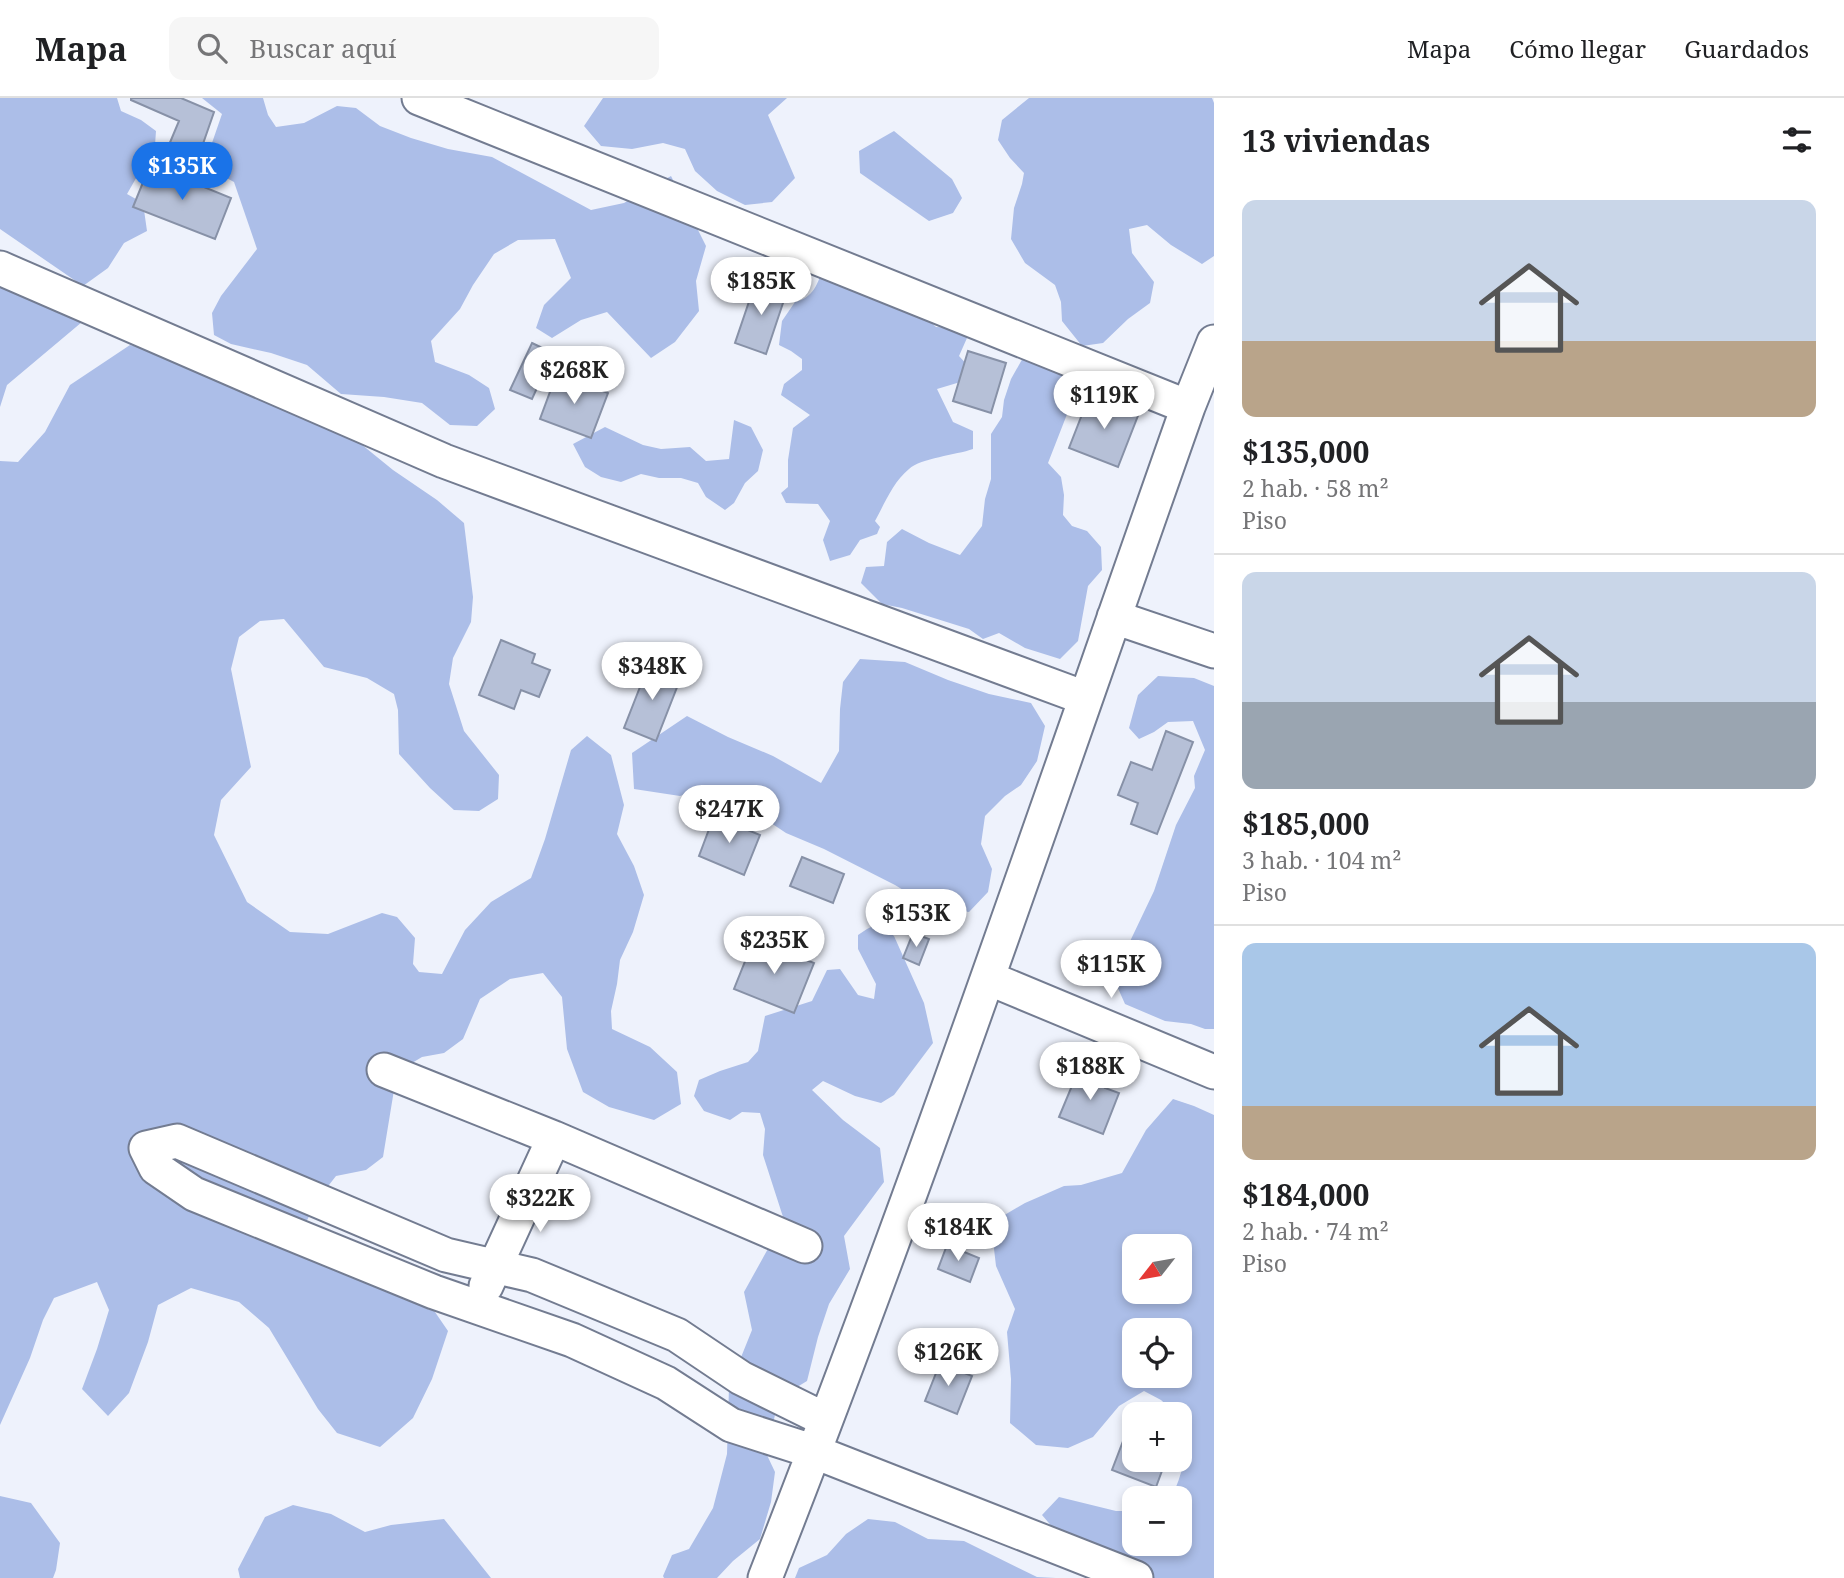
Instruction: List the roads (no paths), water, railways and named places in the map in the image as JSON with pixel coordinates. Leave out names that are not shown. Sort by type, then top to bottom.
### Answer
[{"type":"street","points":[[419,98],[1188,407]]},
{"type":"street","points":[[0,268],[444,461],[1085,698]]},
{"type":"street","points":[[765,1578],[815,1452],[988,978],[1188,407],[1214,342]]},
{"type":"street","points":[[1114,617],[1214,651]]},
{"type":"street","points":[[988,978],[1214,1072]]},
{"type":"street","points":[[384,1070],[554,1138],[805,1246]]},
{"type":"street","points":[[476,1307],[554,1138]]},
{"type":"street","points":[[826,1420],[741,1378],[677,1335],[532,1275],[446,1255],[177,1141],[146,1148],[156,1168],[194,1194],[433,1292],[572,1340],[666,1383],[731,1426],[815,1452],[1136,1578]]}]
